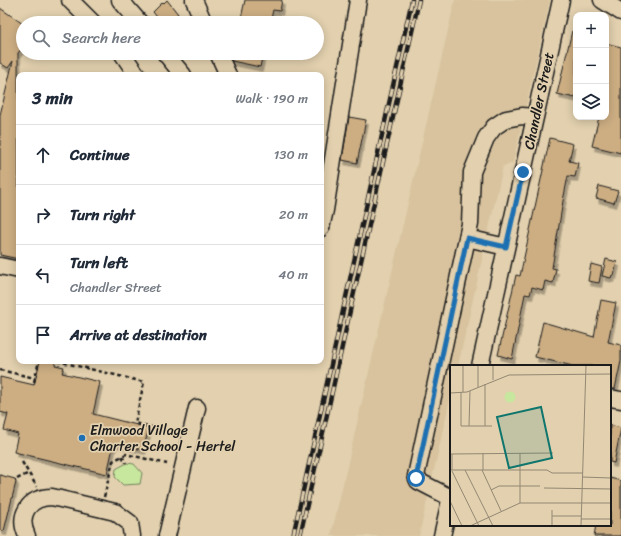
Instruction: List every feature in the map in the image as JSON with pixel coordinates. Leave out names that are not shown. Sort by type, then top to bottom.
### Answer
[{"type":"street","points":[[70,0],[86,16]]},
{"type":"street","points":[[120,0],[134,16]]},
{"type":"street","points":[[194,0],[201,16]]},
{"type":"street","points":[[324,204],[358,0]]},
{"type":"street","name":"Chandler Street","points":[[480,365],[561,0]]},
{"type":"street","points":[[602,0],[621,12]]},
{"type":"street","points":[[127,60],[135,72]]},
{"type":"street","points":[[171,60],[181,72]]},
{"type":"street","points":[[221,60],[227,72]]},
{"type":"street","points":[[450,497],[418,481],[416,476],[470,224],[472,172],[486,138],[494,127],[506,119],[522,116],[535,117]]},
{"type":"street","points":[[467,238],[506,247]]},
{"type":"street","points":[[0,266],[16,269]]},
{"type":"street","points":[[611,398],[621,400]]},
{"type":"street","points":[[167,536],[197,408]]},
{"type":"street","points":[[27,536],[22,524],[25,512],[30,505],[45,497],[52,497],[115,512],[130,523],[132,536]]},
{"type":"street","points":[[442,536],[450,501]]},
{"type":"path","points":[[34,382],[38,364]]},
{"type":"path","points":[[69,364],[144,382],[135,423],[175,433]]},
{"type":"path","points":[[0,370],[35,378]]},
{"type":"path","points":[[103,502],[113,461],[126,454],[167,464]]},
{"type":"path","points":[[122,456],[126,464]]},
{"type":"path","points":[[22,462],[38,487]]},
{"type":"path","points":[[17,479],[29,473]]},
{"type":"shaded area","points":[[455,0],[550,0],[513,163],[503,166],[458,365],[450,365],[450,399],[419,536],[331,536]]},
{"type":"green space","points":[[127,463],[134,464],[142,473],[140,484],[123,485],[115,477],[116,469]]},
{"type":"building","points":[[167,0],[178,14],[176,16],[156,16],[153,12],[163,2],[164,3]]},
{"type":"building","points":[[245,0],[282,0],[280,11],[273,10],[272,16],[242,16]]},
{"type":"building","points":[[0,8],[16,19],[16,60],[18,60],[18,72],[16,72],[16,258],[0,255],[0,115],[13,61],[8,68],[0,63]]},
{"type":"building","points":[[572,31],[573,31],[573,97],[557,94]]},
{"type":"building","points":[[609,44],[621,47],[621,153],[592,146],[598,120],[609,120]]},
{"type":"building","points":[[232,60],[262,60],[260,67]]},
{"type":"building","points":[[349,117],[366,120],[357,163],[342,160]]},
{"type":"building","points":[[550,138],[573,144],[569,161],[578,163],[575,177],[568,176],[552,268],[556,269],[553,283],[545,281],[543,290],[532,287],[530,295],[525,294],[512,359],[498,355],[516,275],[520,276]]},
{"type":"building","points":[[599,186],[618,191],[614,203],[596,198]]},
{"type":"building","points":[[606,259],[617,262],[614,275],[612,275],[611,278],[602,276]]},
{"type":"building","points":[[591,264],[602,267],[599,283],[588,281]]},
{"type":"building","points":[[601,300],[616,303],[608,342],[621,345],[621,361],[615,389],[611,389],[611,365],[569,365],[535,357],[543,322],[594,337]]},
{"type":"building","name":"Elmwood Village Charter School - Hertel","points":[[39,364],[55,364],[64,367],[62,373],[100,382],[93,414],[149,428],[143,450],[114,443],[107,474],[14,452],[18,434],[4,430],[8,414],[0,412],[0,377],[34,385]]},
{"type":"building","points":[[611,425],[621,428],[614,463],[611,462]]},
{"type":"building","points":[[0,475],[15,479],[16,482],[4,531],[0,530]]},
{"type":"building","points":[[611,478],[621,481],[621,536],[594,536],[596,526],[611,526]]},
{"type":"railway","points":[[293,536],[412,0]]},
{"type":"railway","points":[[300,536],[419,0]]},
{"type":"place","name":"Elmwood Village Charter School - Hertel","points":[[82,438]]},
{"type":"route","points":[[416,478],[467,238],[506,247],[523,172]]}]
